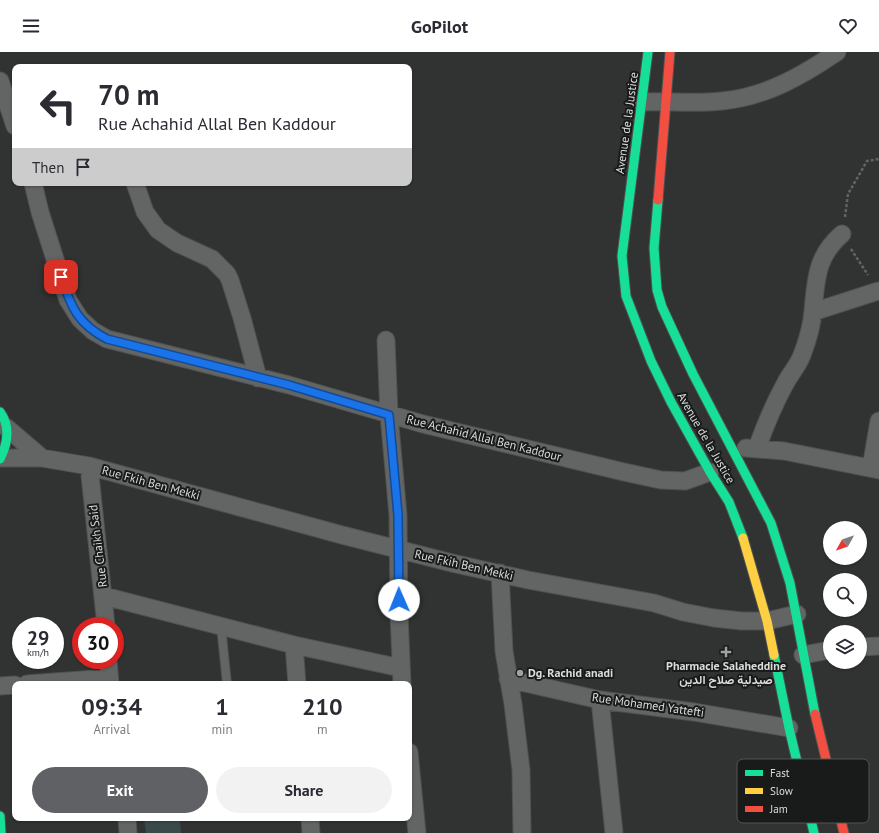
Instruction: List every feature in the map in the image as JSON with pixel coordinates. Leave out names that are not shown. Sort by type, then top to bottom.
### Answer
[{"type":"street","name":"Avenue de la Justice","points":[[648,52],[622,256],[626,296],[633,318],[651,361],[671,402],[710,472],[729,502],[741,530],[767,621],[796,759]]},
{"type":"street","name":"Avenue de la Justice","points":[[670,52],[654,248],[657,290],[662,307],[693,374],[770,523],[790,583],[797,614],[813,707],[826,759]]},
{"type":"street","points":[[642,102],[709,102],[745,98],[791,81],[837,52]]},
{"type":"street","points":[[0,81],[12,117]]},
{"type":"street","name":"Rue Achahid Allal Ben Kaddour","points":[[34,186],[40,212],[68,300],[80,319],[93,332],[107,339],[289,385],[389,415],[536,452],[661,480],[685,481],[710,472]]},
{"type":"street","points":[[136,186],[145,212],[158,230],[177,244],[212,259],[230,280],[258,378]]},
{"type":"street","points":[[757,448],[775,403],[802,356],[813,312],[815,282],[818,268],[827,251],[835,240],[842,234]]},
{"type":"street","points":[[813,312],[878,291]]},
{"type":"street","points":[[104,596],[294,645],[402,676],[397,548],[398,515],[389,415],[386,340]]},
{"type":"street","points":[[0,412],[7,428],[8,439],[6,449],[0,459]]},
{"type":"street","points":[[732,448],[757,448],[784,451],[875,469],[879,421]]},
{"type":"street","points":[[7,428],[42,458]]},
{"type":"street","name":"Rue Fkih Ben Mekki","points":[[0,459],[42,458],[89,466],[327,531],[452,563],[528,580],[647,602],[714,618],[742,621],[767,621],[797,614]]},
{"type":"street","name":"Rue Chaikh Said","points":[[89,466],[105,617]]},
{"type":"street","points":[[500,573],[502,626],[521,770],[522,833]]},
{"type":"street","points":[[294,645],[297,681]]},
{"type":"street","points":[[867,647],[879,646]]},
{"type":"street","points":[[803,655],[823,651]]},
{"type":"street","points":[[109,669],[110,681]]},
{"type":"street","name":"Rue Mohamed Yattefti","points":[[508,679],[600,700],[694,712],[789,728]]},
{"type":"street","points":[[0,686],[12,685]]},
{"type":"street","points":[[600,700],[614,833]]},
{"type":"street","points":[[412,782],[417,833]]},
{"type":"street","points":[[126,821],[128,833]]},
{"type":"street","points":[[310,821],[311,833]]},
{"type":"street","name":"Avenue de la Justice","points":[[812,823],[814,833]]},
{"type":"street","name":"Avenue de la Justice","points":[[842,823],[844,833]]},
{"type":"lane","points":[[221,626],[227,681]]},
{"type":"building","points":[[144,821],[180,821],[181,833],[146,833]]},
{"type":"traffic: fast","points":[[648,52],[622,256],[626,296],[651,361],[671,402],[710,472],[729,502],[743,538]]},
{"type":"traffic: fast","points":[[658,200],[654,248],[657,290],[662,307],[693,374],[771,523],[790,583],[815,714]]},
{"type":"traffic: fast","points":[[0,412],[6,423],[7,429],[5,447],[0,459]]},
{"type":"traffic: fast","points":[[774,655],[796,759]]},
{"type":"traffic: fast","points":[[0,816],[1,833]]},
{"type":"traffic: fast","points":[[812,823],[814,833]]},
{"type":"traffic: slow","points":[[743,538],[767,621],[774,655]]},
{"type":"traffic: jam","points":[[658,200],[670,52]]},
{"type":"traffic: jam","points":[[815,714],[826,759]]},
{"type":"traffic: jam","points":[[842,823],[844,833]]},
{"type":"place","name":"Pharmacie Salaheddine صيدلية صلاح الدين","points":[[726,652]]},
{"type":"place","name":"Dg. Rachid anadi","points":[[520,673]]},
{"type":"route","points":[[61,277],[68,300],[80,319],[93,332],[107,339],[289,385],[389,415],[398,515],[397,548],[399,600]]}]
